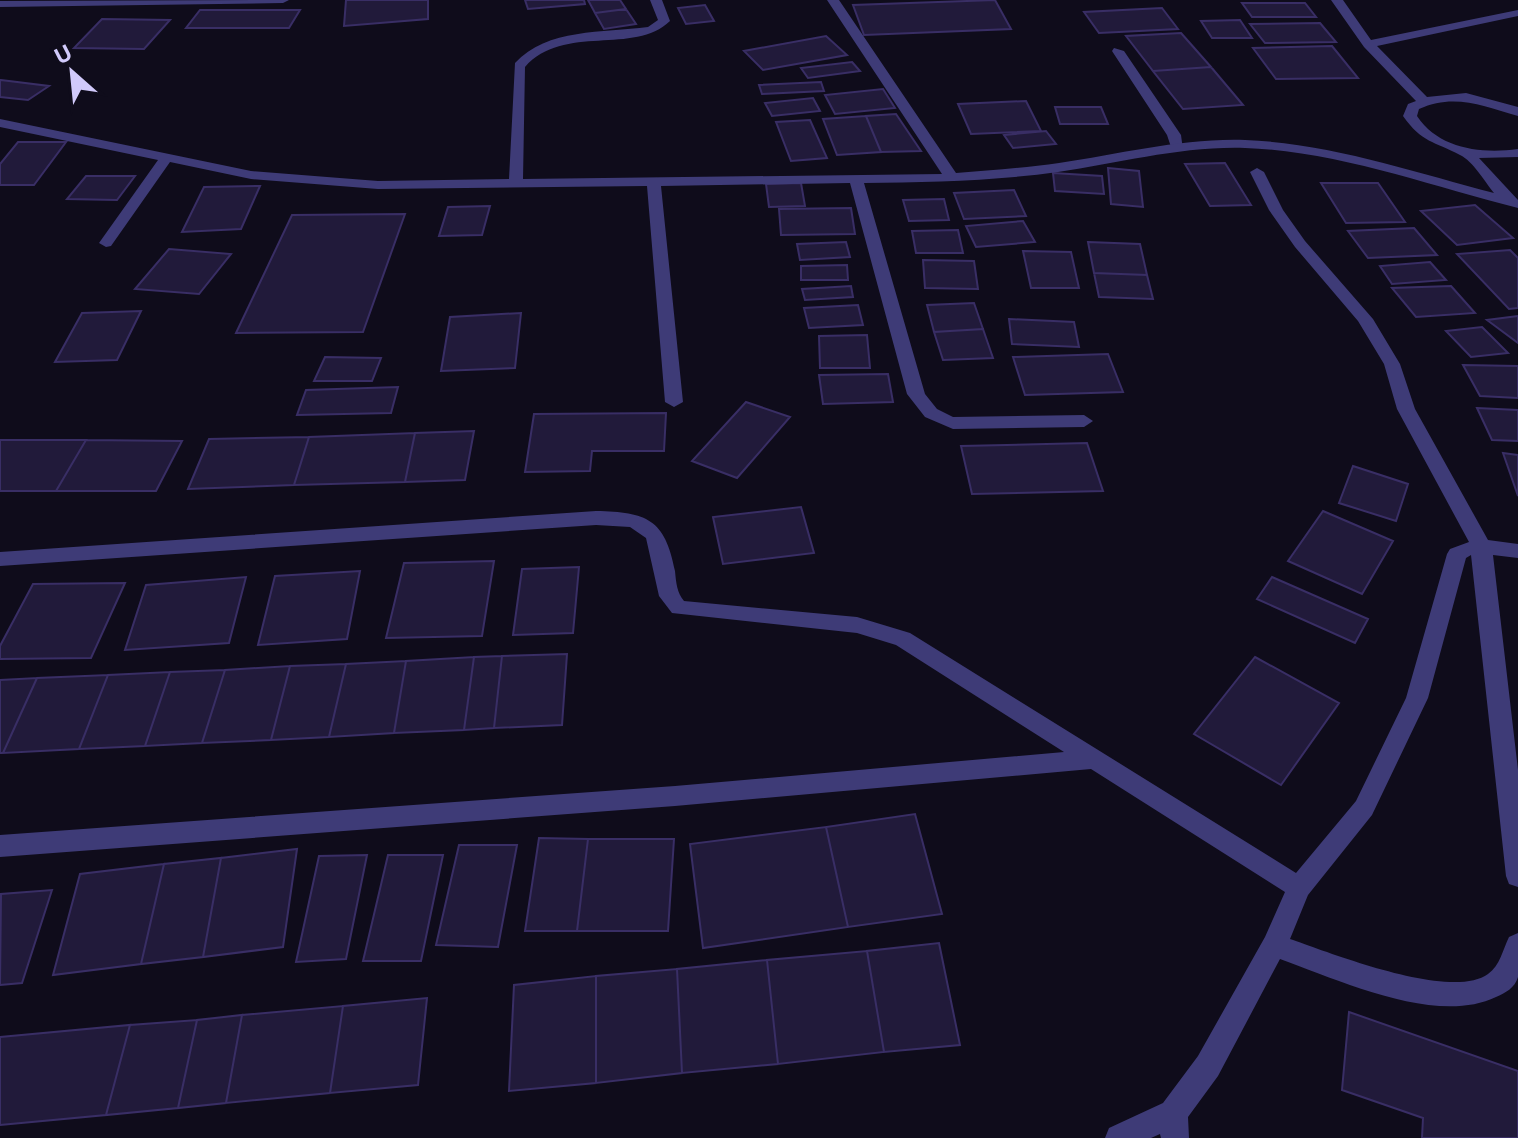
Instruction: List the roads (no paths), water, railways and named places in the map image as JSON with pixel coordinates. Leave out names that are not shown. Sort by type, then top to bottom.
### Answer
[{"type":"street","points":[[0,4],[283,0]]},
{"type":"street","points":[[516,183],[519,66],[524,58],[555,43],[651,30],[664,21],[656,0]]},
{"type":"street","points":[[833,0],[952,178]]},
{"type":"street","points":[[1337,0],[1368,44],[1424,101]]},
{"type":"street","points":[[1368,44],[1518,13]]},
{"type":"street","points":[[1118,51],[1174,135],[1178,147]]},
{"type":"street","points":[[1518,112],[1480,99],[1449,97],[1424,101],[1413,107],[1410,116],[1415,126],[1426,135],[1466,151],[1518,153]]},
{"type":"street","points":[[0,123],[251,175],[325,183],[952,178],[1056,168],[1218,143],[1275,146],[1370,165],[1515,206]]},
{"type":"street","points":[[1466,151],[1515,206]]},
{"type":"street","points":[[106,243],[166,159]]},
{"type":"street","points":[[1257,172],[1276,210],[1300,244],[1365,319],[1392,364],[1406,409],[1482,547],[1518,876]]},
{"type":"street","points":[[855,178],[916,394],[924,409],[934,419],[953,423],[1084,421]]},
{"type":"street","points":[[654,181],[674,402]]},
{"type":"street","points":[[0,559],[596,518],[639,520],[650,524],[657,536],[669,595],[679,608],[885,631],[903,639],[1299,888]]},
{"type":"street","points":[[1119,1138],[1174,1125],[1274,945],[1299,888],[1364,808],[1417,698],[1451,566],[1457,554],[1465,548],[1482,547],[1518,551]]},
{"type":"street","points":[[0,846],[675,796],[1095,759]]},
{"type":"street","points":[[1274,945],[1408,988],[1468,995],[1498,983],[1514,959],[1518,945]]}]
